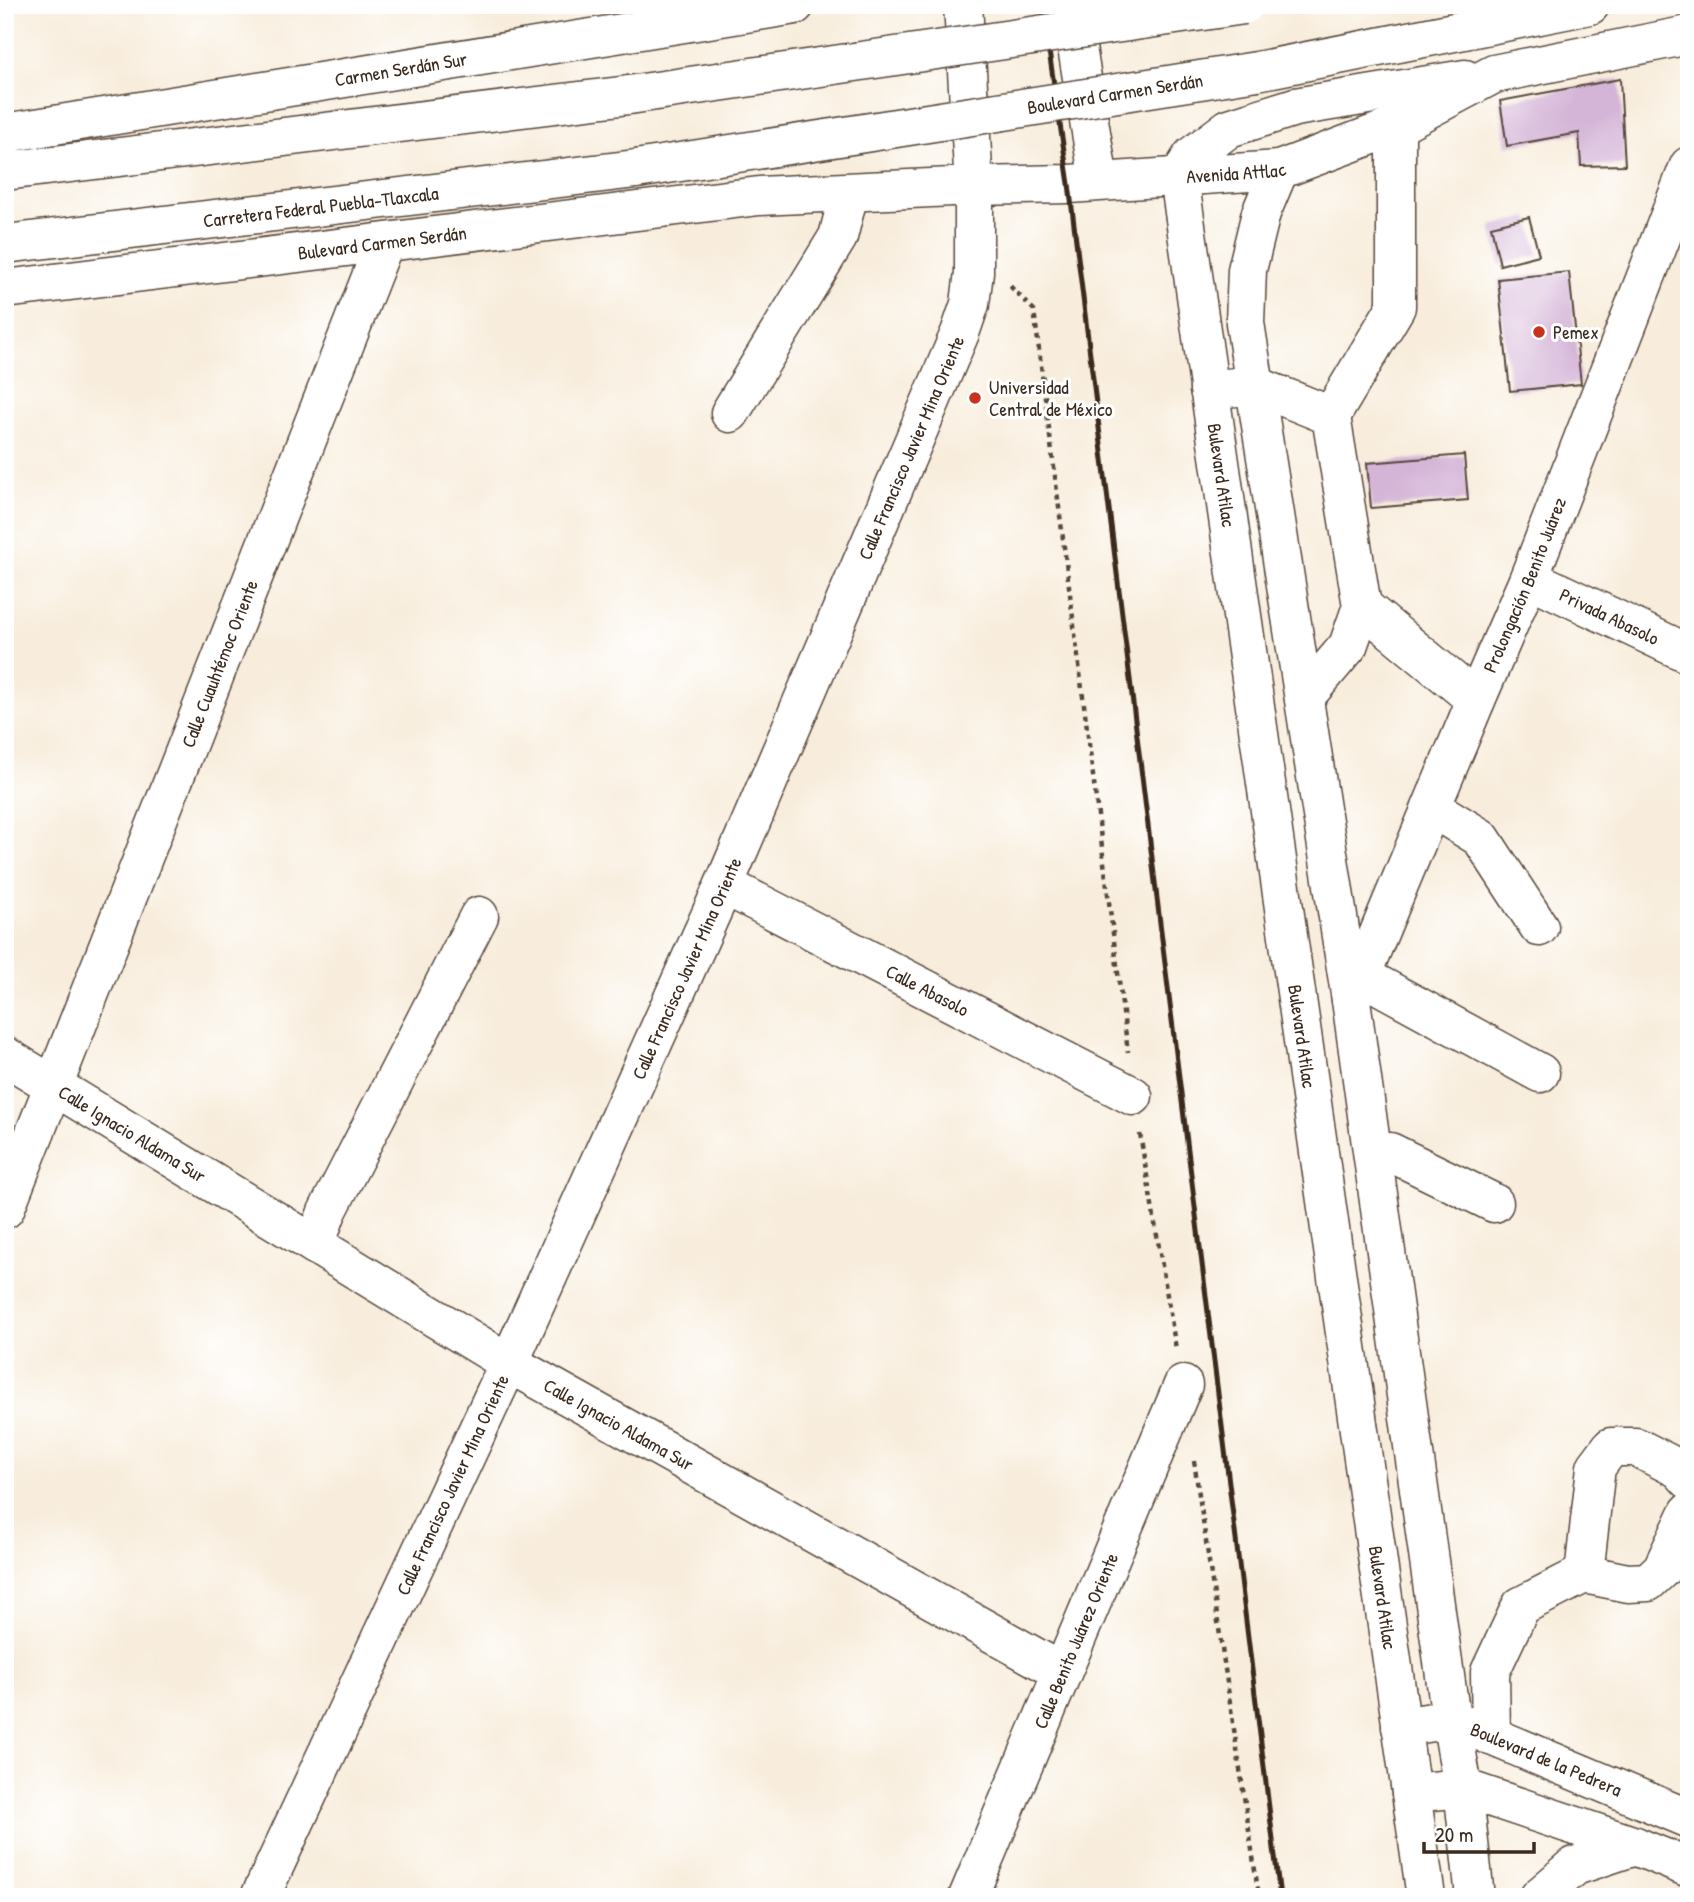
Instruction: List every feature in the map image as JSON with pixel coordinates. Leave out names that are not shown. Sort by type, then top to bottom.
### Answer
[{"type":"main road","name":"Carmen Serdán Sur","points":[[5,133],[795,5]]},
{"type":"main road","name":"Calle Francisco Javier Mina Oriente","points":[[260,1897],[509,1363],[724,885],[967,314],[974,272],[974,186],[963,5]]},
{"type":"main road","points":[[1070,5],[1099,181]]},
{"type":"main road","points":[[5,171],[629,95],[1244,5]]},
{"type":"main road","name":"Boulevard Carmen Serdán","points":[[636,169],[1257,71],[1590,5]]},
{"type":"main road","name":"Avenida Attlac","points":[[759,196],[1069,184],[1279,170],[1396,126],[1494,75],[1689,35]]},
{"type":"main road","points":[[1179,177],[1192,156],[1228,128],[1268,115],[1294,107],[1494,75]]},
{"type":"main road","points":[[1304,698],[1348,646],[1362,606],[1331,416],[1396,307],[1396,126]]},
{"type":"main road","name":"Prolongación Benito Juárez","points":[[1356,988],[1529,578],[1689,166]]},
{"type":"main road","name":"Carretera Federal Puebla-Tlaxcala","points":[[5,244],[636,169]]},
{"type":"main road","points":[[1279,170],[1261,213],[1247,270],[1245,323],[1304,698],[1356,988],[1373,1154],[1451,1719],[1463,1788],[1475,1897]]},
{"type":"main road","name":"Bulevard Atilac","points":[[1179,177],[1426,1897]]},
{"type":"main road","points":[[730,413],[838,237],[849,193]]},
{"type":"main road","name":"Bulevard Carmen Serdán","points":[[5,289],[759,196]]},
{"type":"main road","name":"Calle Cuauhtémoc Oriente","points":[[5,1209],[384,244]]},
{"type":"main road","points":[[1209,390],[1254,385],[1331,416]]},
{"type":"main road","name":"Privada Abasolo","points":[[1529,578],[1689,654]]},
{"type":"main road","points":[[1362,606],[1476,700]]},
{"type":"main road","points":[[1432,808],[1481,838],[1539,927]]},
{"type":"main road","name":"Calle Abasolo","points":[[724,885],[1133,1096]]},
{"type":"main road","points":[[315,1245],[327,1212],[479,916]]},
{"type":"main road","points":[[1356,988],[1540,1073]]},
{"type":"main road","name":"Calle Ignacio Aldama Sur","points":[[5,1056],[509,1363],[1060,1671]]},
{"type":"main road","points":[[1373,1154],[1390,1152],[1494,1203]]},
{"type":"main road","name":"Calle Benito Juárez Oriente","points":[[968,1897],[1060,1671],[1183,1385]]},
{"type":"main road","points":[[1584,1574],[1596,1467],[1611,1447],[1636,1447],[1679,1469],[1689,1480]]},
{"type":"main road","points":[[1491,1736],[1490,1672],[1521,1606],[1584,1574],[1628,1583],[1648,1583],[1662,1569],[1689,1512]]},
{"type":"main road","name":"Boulevard de la Pedrera","points":[[1401,1727],[1451,1719],[1689,1819]]},
{"type":"main road","points":[[1411,1793],[1463,1788],[1635,1846],[1689,1868]]},
{"type":"main road","points":[[1539,1897],[1575,1866],[1635,1846]]},
{"type":"building","points":[[1620,79],[1625,165],[1581,166],[1579,133],[1507,146],[1500,101]]},
{"type":"building","points":[[1529,217],[1539,255],[1500,265],[1491,226]]},
{"type":"building","name":"Pemex","points":[[1569,272],[1581,384],[1510,391],[1498,279]]},
{"type":"building","points":[[1464,455],[1468,500],[1371,508],[1367,463]]},
{"type":"railway","points":[[1042,5],[1069,184],[1280,1897]]},
{"type":"place","name":"Pemex","points":[[1539,332]]},
{"type":"place","name":"Universidad Central de México","points":[[975,398]]}]
